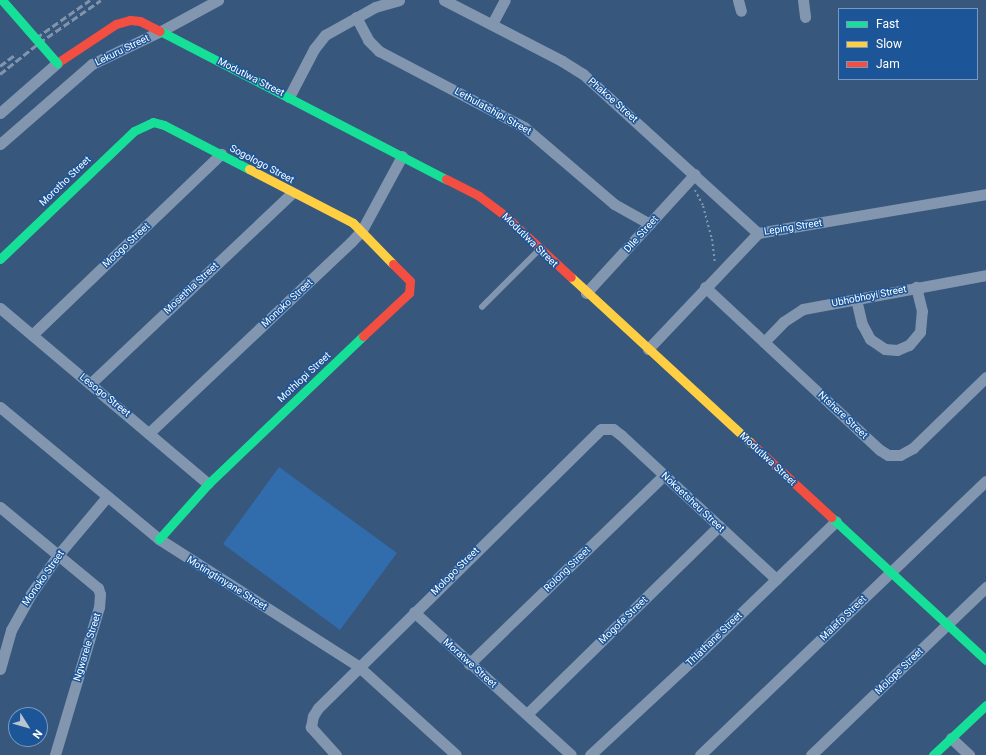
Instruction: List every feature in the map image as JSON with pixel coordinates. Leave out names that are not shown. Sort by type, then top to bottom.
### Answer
[{"type":"street","points":[[2,0],[57,63]]},
{"type":"street","name":"Lekuru Street","points":[[0,144],[92,64],[161,31],[218,0]]},
{"type":"street","points":[[289,97],[321,40],[332,30],[356,17],[399,0]]},
{"type":"street","name":"Phakoe Street","points":[[444,0],[562,61],[583,74],[693,177],[758,232]]},
{"type":"street","points":[[492,24],[505,0]]},
{"type":"street","points":[[738,0],[741,12]]},
{"type":"street","points":[[803,0],[805,17]]},
{"type":"street","name":"Lethulatshipi Street","points":[[356,17],[368,40],[379,51],[524,127],[614,204],[650,224]]},
{"type":"street","name":"Modutlwa Street","points":[[0,113],[57,63],[85,42],[125,20],[140,21],[479,196],[504,215],[586,293],[986,660]]},
{"type":"street","name":"Sogologo Street","points":[[149,123],[164,125],[362,230]]},
{"type":"street","name":"Morotho Street","points":[[0,259],[123,141],[140,127],[149,123]]},
{"type":"street","name":"Moogo Street","points":[[32,335],[221,154]]},
{"type":"street","name":"Monoko Street","points":[[150,432],[332,262],[362,230],[402,156]]},
{"type":"street","name":"Dlle Street","points":[[586,293],[693,177]]},
{"type":"street","name":"Mosethla Street","points":[[90,384],[292,193]]},
{"type":"street","name":"Leping Street","points":[[648,349],[758,232],[986,194]]},
{"type":"street","name":"Mothlopi Street","points":[[159,540],[208,484],[409,293],[410,282],[362,230]]},
{"type":"street","name":"Ubhobhoyi Street","points":[[764,342],[783,322],[798,311],[856,298],[986,275]]},
{"type":"street","name":"Ntshere Street","points":[[705,287],[880,450],[892,455],[904,453],[913,448],[986,377]]},
{"type":"street","points":[[856,298],[862,324],[870,339],[885,349],[897,350],[909,345],[920,332],[922,311],[916,287]]},
{"type":"street","name":"Lesogo Street","points":[[0,308],[90,384],[150,432],[208,484]]},
{"type":"street","name":"Motingtinyane Street","points":[[0,408],[106,498],[159,540],[358,666],[456,755]]},
{"type":"street","name":"Nokaetsheu Street","points":[[608,428],[616,431],[776,579]]},
{"type":"street","name":"Molopo Street","points":[[336,755],[315,733],[311,724],[318,708],[358,666],[594,434],[608,428]]},
{"type":"street","name":"Rolong Street","points":[[469,664],[664,475]]},
{"type":"street","name":"Malefo Street","points":[[700,755],[986,481]]},
{"type":"street","name":"Monoko Street","points":[[0,669],[15,622],[58,555],[106,498]]},
{"type":"street","points":[[0,507],[58,555]]},
{"type":"street","name":"Thlathane Street","points":[[590,755],[836,522]]},
{"type":"street","name":"Mogofe Street","points":[[527,714],[719,526]]},
{"type":"street","name":"Ngwarele Street","points":[[55,755],[101,597],[98,588],[58,555]]},
{"type":"street","name":"Molope Street","points":[[811,755],[986,587]]},
{"type":"street","name":"Moratwe Street","points":[[414,612],[469,664],[527,714]]},
{"type":"street","points":[[933,755],[986,705]]},
{"type":"street","points":[[527,714],[570,755]]},
{"type":"street","points":[[951,738],[969,755]]},
{"type":"lane","points":[[482,307],[540,249]]},
{"type":"path","points":[[693,177],[712,239],[715,276]]},
{"type":"shaded area","points":[[279,467],[397,553],[340,630],[223,544]]},
{"type":"railway","points":[[36,38],[90,0]]},
{"type":"railway","points":[[0,74],[39,43],[101,0]]},
{"type":"railway","points":[[0,66],[16,54]]},
{"type":"traffic: fast","points":[[2,0],[57,63]]},
{"type":"traffic: fast","points":[[160,31],[446,179]]},
{"type":"traffic: fast","points":[[0,259],[134,131],[153,122],[164,125],[249,169]]},
{"type":"traffic: fast","points":[[159,539],[208,484],[363,336]]},
{"type":"traffic: fast","points":[[831,517],[986,660]]},
{"type":"traffic: fast","points":[[933,755],[986,705]]},
{"type":"traffic: slow","points":[[249,169],[353,223],[393,264]]},
{"type":"traffic: slow","points":[[571,277],[752,444]]},
{"type":"traffic: jam","points":[[57,63],[116,24],[130,20],[140,21],[160,31]]},
{"type":"traffic: jam","points":[[446,179],[479,196],[504,215],[571,277]]},
{"type":"traffic: jam","points":[[363,336],[409,293],[410,281],[393,264]]},
{"type":"traffic: jam","points":[[752,444],[831,517]]}]
